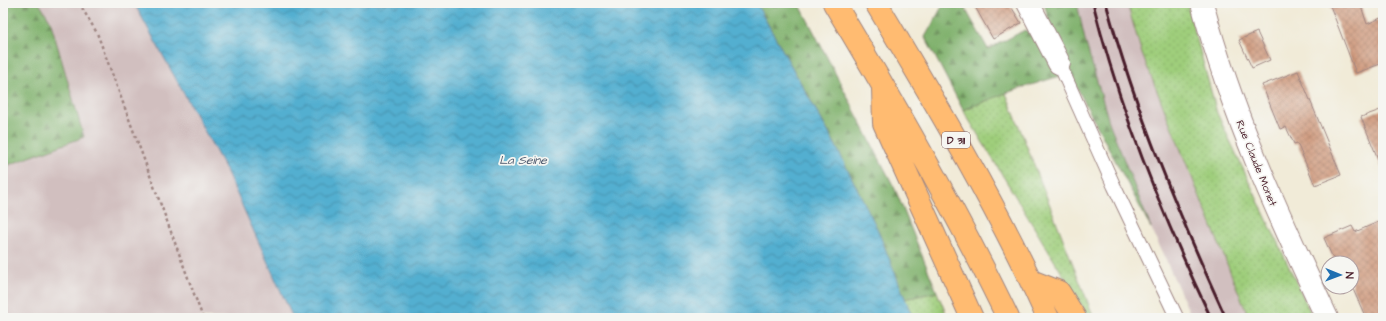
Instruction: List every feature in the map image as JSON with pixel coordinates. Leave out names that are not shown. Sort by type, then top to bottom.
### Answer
[{"type":"main road","points":[[834,3],[922,151],[981,262],[1008,318]]},
{"type":"main road","name":"D 311","points":[[876,3],[970,164],[1031,281],[1048,318]]},
{"type":"main road","points":[[883,85],[884,123],[972,318]]},
{"type":"main road","points":[[1031,281],[1058,292],[1075,318]]},
{"type":"street","points":[[1028,3],[1059,63]]},
{"type":"street","name":"Rue Claude Monet","points":[[1202,3],[1233,106],[1274,205],[1327,318]]},
{"type":"lane","points":[[1059,63],[1114,186],[1177,318]]},
{"type":"path","points":[[79,3],[97,33],[204,318]]},
{"type":"shaded area","points":[[3,3],[134,3],[226,170],[293,318],[3,318]]},
{"type":"shaded area","points":[[1054,3],[1167,3],[1305,318],[1192,318],[1063,34]]},
{"type":"green space","points":[[3,3],[39,3],[50,20],[84,137],[3,167]]},
{"type":"green space","points":[[756,3],[799,3],[895,189],[937,292],[904,299],[835,144]]},
{"type":"green space","points":[[944,3],[965,3],[966,10],[988,49],[1025,30],[1040,42],[1055,42],[1044,3],[1077,3],[1085,40],[1109,122],[1151,228],[1069,73],[1006,93],[963,110],[925,37]]},
{"type":"green space","points":[[1127,3],[1187,3],[1217,113],[1313,318],[1249,318],[1142,54]]},
{"type":"green space","points":[[1006,93],[1094,318],[1089,318],[963,110]]},
{"type":"green space","points":[[937,292],[948,318],[912,318],[904,299]]},
{"type":"water","name":"La Seine","points":[[134,3],[756,3],[835,144],[877,228],[913,318],[293,318],[226,170]]},
{"type":"building","points":[[973,3],[1009,3],[1021,23],[993,39]]},
{"type":"building","points":[[1329,3],[1360,3],[1367,24],[1383,17],[1383,63],[1356,73]]},
{"type":"building","points":[[1257,32],[1270,60],[1252,68],[1239,40]]},
{"type":"building","points":[[1298,71],[1341,175],[1315,185],[1297,143],[1294,144],[1286,127],[1280,129],[1262,85]]},
{"type":"building","points":[[1383,109],[1383,169],[1382,169],[1361,117]]},
{"type":"building","points":[[1383,220],[1383,318],[1366,318],[1356,295],[1360,295],[1360,255],[1331,255],[1324,238],[1352,226],[1355,232]]},
{"type":"railway","points":[[1093,3],[1116,84],[1144,164],[1176,242],[1211,318]]},
{"type":"railway","points":[[1106,3],[1131,84],[1160,163],[1175,202],[1226,318]]}]
